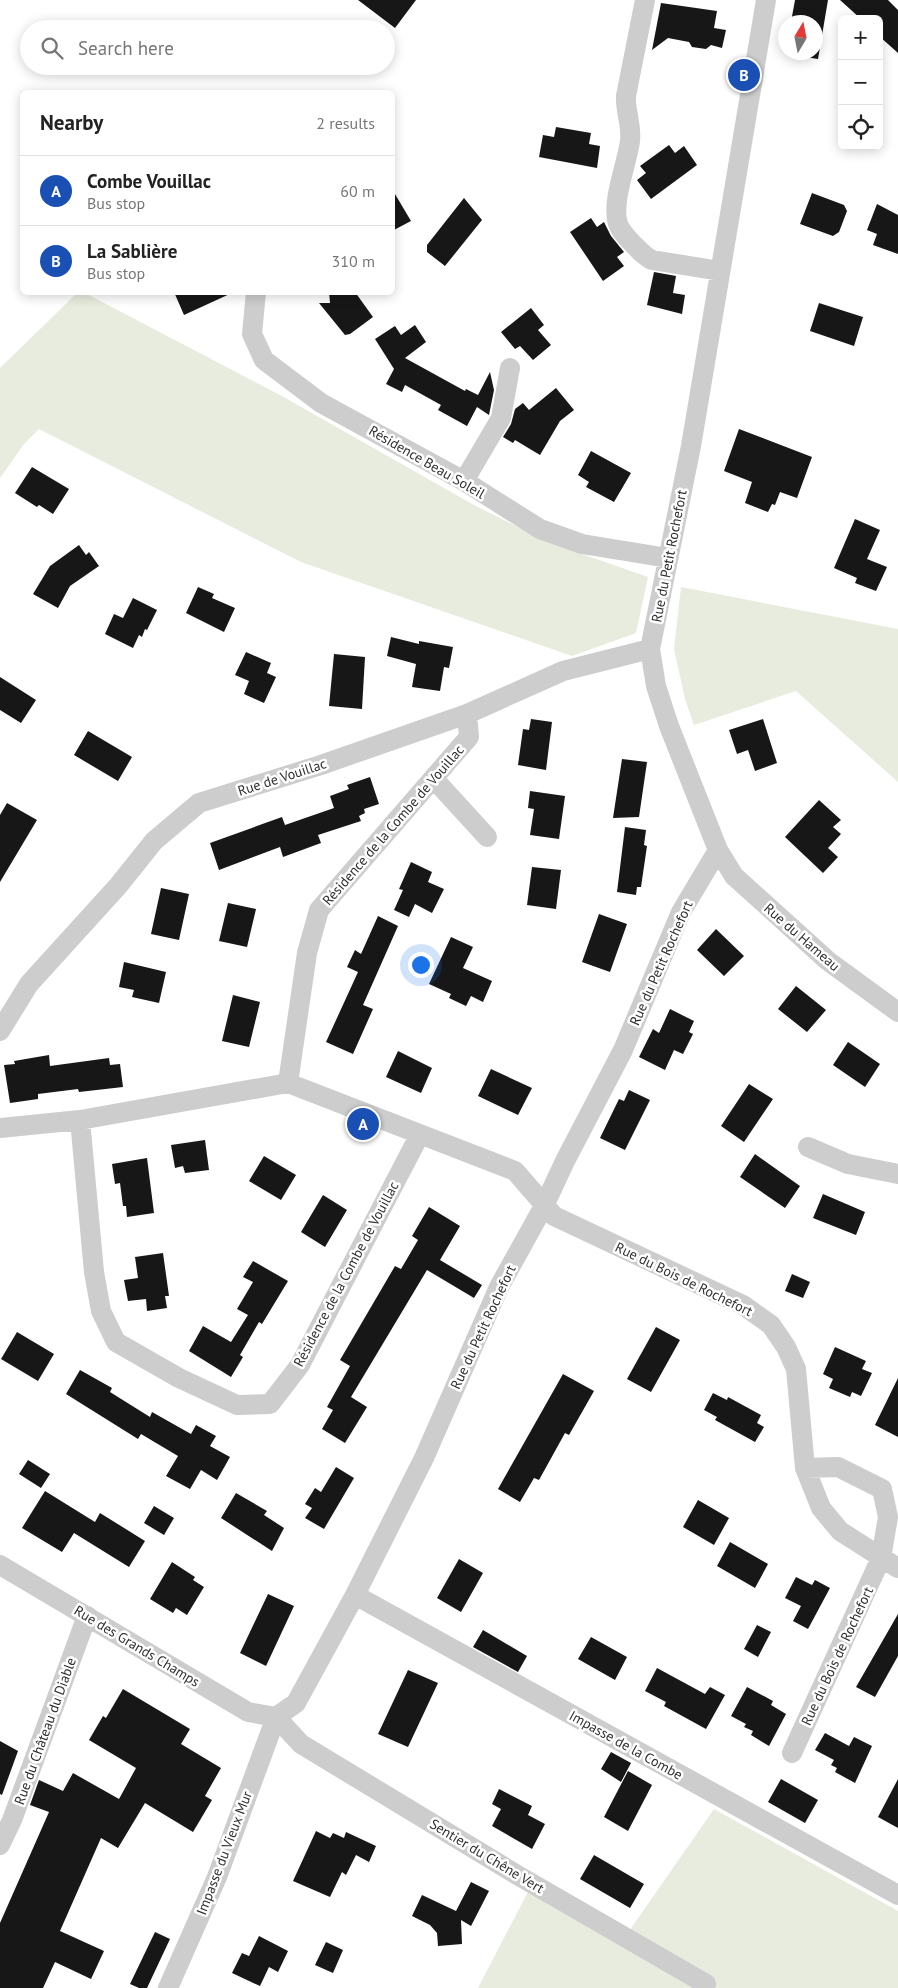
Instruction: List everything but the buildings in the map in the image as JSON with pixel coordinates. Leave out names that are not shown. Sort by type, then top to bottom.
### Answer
[{"type":"street","points":[[645,0],[626,96],[625,108],[630,127],[630,140],[616,216],[619,226],[633,244],[652,260],[720,271]]},
{"type":"street","name":"Rue du Petit Rochefort","points":[[276,1717],[296,1703],[355,1595],[424,1458],[499,1287],[545,1204],[565,1161],[623,1050],[681,912],[718,850],[669,726],[656,686],[650,649],[692,446],[766,0]]},
{"type":"street","name":"Résidence Beau Soleil","points":[[256,295],[252,334],[264,360],[321,403],[464,481],[533,524],[560,537],[582,544],[668,558]]},
{"type":"street","points":[[464,481],[501,418],[510,368]]},
{"type":"street","name":"Rue de Vouillac","points":[[0,1031],[29,984],[118,886],[154,841],[199,804],[321,765],[467,714],[563,671],[650,649]]},
{"type":"street","name":"Résidence de la Combe de Vouillac","points":[[288,1083],[307,953],[319,910],[469,737],[467,714]]},
{"type":"street","points":[[434,779],[487,837]]},
{"type":"street","name":"Rue du Hameau","points":[[718,850],[734,876],[784,922],[828,961],[898,1012]]},
{"type":"street","points":[[0,1128],[80,1120],[288,1083],[516,1171],[545,1204]]},
{"type":"street","name":"Résidence de la Combe de Vouillac","points":[[80,1120],[99,1301],[101,1311],[116,1342],[179,1378],[237,1405],[270,1404],[300,1365],[420,1134]]},
{"type":"street","points":[[808,1147],[848,1164],[898,1174]]},
{"type":"street","name":"Rue du Bois de Rochefort","points":[[545,1204],[554,1216],[743,1305],[771,1324],[786,1347],[796,1369],[805,1468],[822,1508],[840,1531],[890,1563]]},
{"type":"street","name":"Rue du Bois de Rochefort","points":[[792,1753],[890,1563],[888,1517],[882,1490],[838,1467],[805,1468]]},
{"type":"street","name":"Rue des Grands Champs","points":[[0,1566],[248,1712],[276,1717]]},
{"type":"street","name":"Impasse de la Combe","points":[[355,1595],[898,1895]]},
{"type":"street","name":"Rue du Château du Diable","points":[[0,1845],[12,1820],[87,1616]]},
{"type":"street","name":"Sentier du Chêne Vert","points":[[276,1717],[301,1744],[518,1876],[706,1984]]},
{"type":"street","name":"Impasse du Vieux Mur","points":[[168,1988],[217,1876],[276,1717]]},
{"type":"shaded area","points":[[75,295],[89,295],[280,395],[474,505],[548,542],[648,577],[636,633],[572,656],[301,562],[39,429],[24,444],[0,478],[0,368]]},
{"type":"shaded area","points":[[681,587],[898,629],[898,782],[796,691],[694,725],[685,699],[674,649]]},
{"type":"shaded area","points":[[714,1809],[898,1911],[898,1988],[478,1988],[532,1884],[625,1937]]},
{"type":"place","name":"La Sablière","points":[[744,75]]},
{"type":"place","name":"Combe Vouillac","points":[[363,1124]]}]
